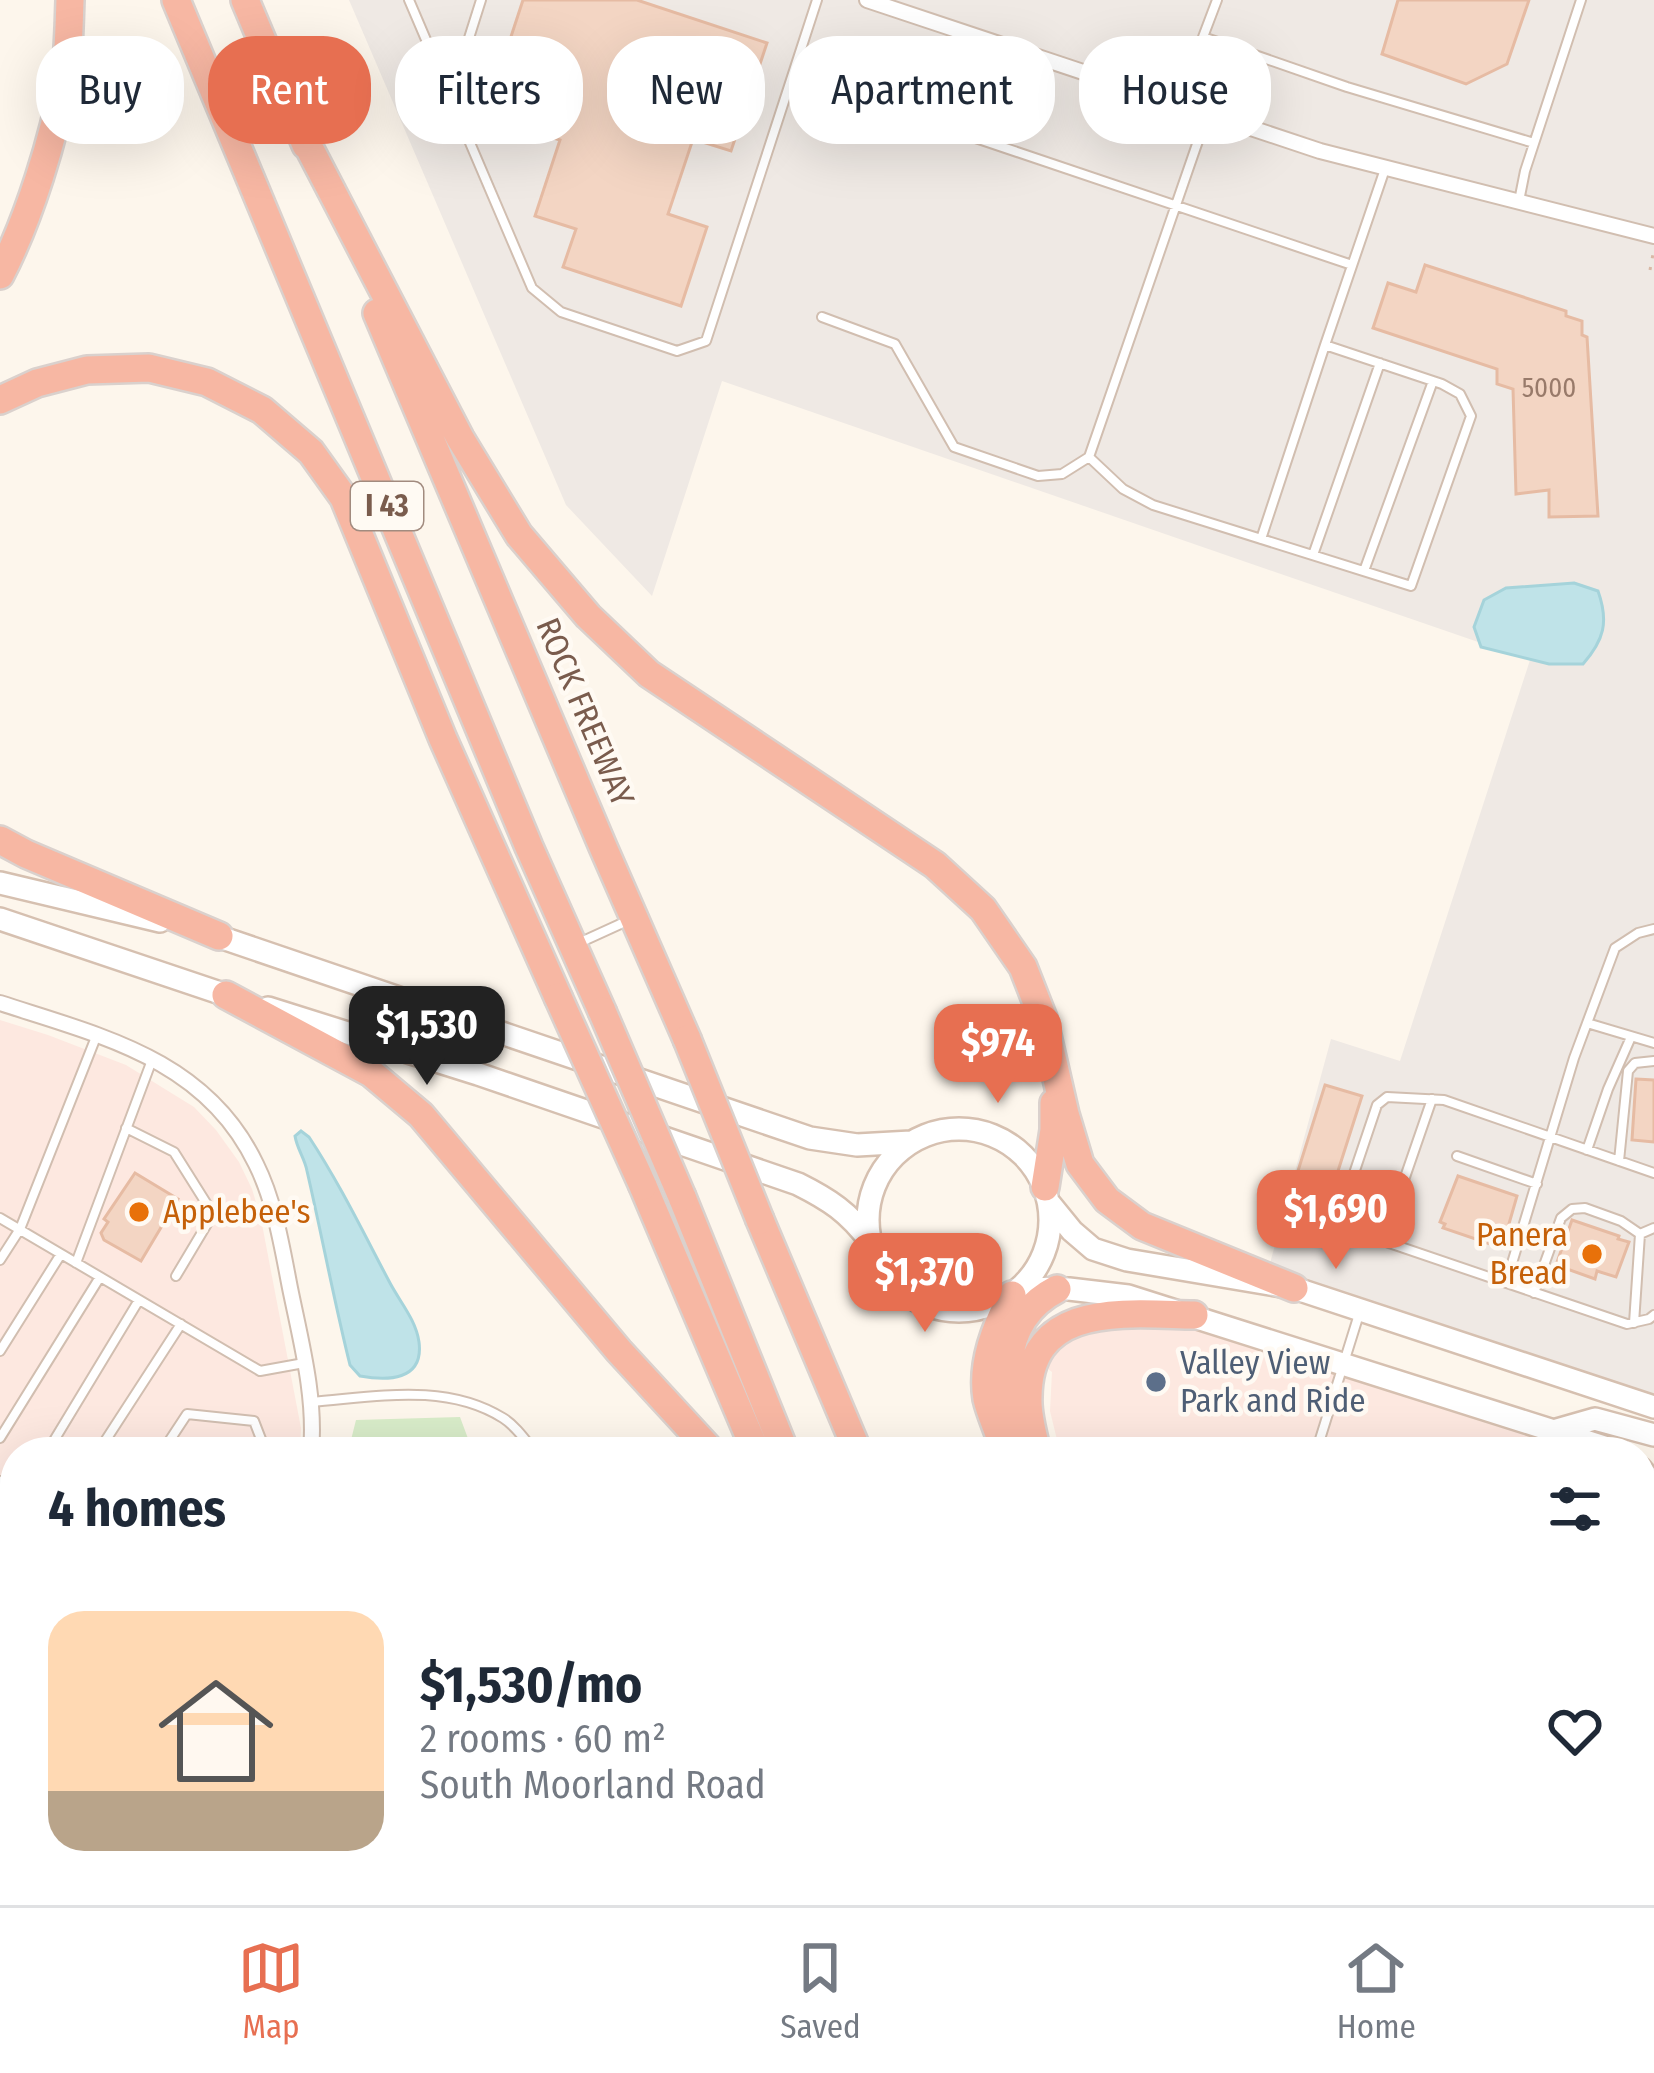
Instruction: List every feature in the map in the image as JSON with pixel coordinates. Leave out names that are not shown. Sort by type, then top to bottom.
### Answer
[{"type":"highway","points":[[0,275],[41,170],[65,75],[70,0]]},
{"type":"highway","name":"I 43","points":[[176,0],[529,848],[682,1197],[778,1437]]},
{"type":"highway","name":"ROCK FREEWAY","points":[[245,0],[260,36]]},
{"type":"highway","name":"ROCK FREEWAY","points":[[306,144],[852,1437]]},
{"type":"highway","points":[[307,144],[460,438],[519,535],[588,616],[649,674],[935,865],[983,909],[1023,968],[1043,1018],[1080,1164],[1107,1200],[1142,1226],[1294,1288]]},
{"type":"highway","points":[[0,400],[37,383],[87,370],[149,368],[207,382],[262,410],[311,452],[344,498],[443,739],[750,1437]]},
{"type":"highway","points":[[0,840],[219,936]]},
{"type":"highway","points":[[226,994],[370,1073],[421,1115],[619,1351],[698,1437]]},
{"type":"highway","points":[[1047,1195],[1054,1063]]},
{"type":"highway","points":[[1016,1437],[1009,1407],[1010,1357],[1030,1307],[1057,1289]]},
{"type":"highway","points":[[1000,1437],[987,1400],[986,1367],[1016,1292]]},
{"type":"highway","points":[[1035,1437],[1028,1396],[1042,1346],[1059,1328],[1095,1316],[1194,1315]]},
{"type":"main road","points":[[0,883],[219,936],[810,1138],[857,1145],[911,1142]]},
{"type":"main road","points":[[0,919],[798,1184],[833,1202],[870,1240]]},
{"type":"main road","points":[[1047,1195],[1050,1235],[1040,1264],[1016,1292],[985,1308],[956,1312],[926,1306],[891,1280],[870,1240],[868,1212],[875,1185],[890,1161],[911,1142],[936,1131],[962,1128],[988,1133],[1012,1145],[1032,1163],[1072,1231],[1093,1249],[1127,1260],[1294,1288],[1647,1400]]},
{"type":"main road","points":[[1016,1292],[1057,1289],[1128,1296],[1571,1437]]},
{"type":"main road","points":[[1552,1431],[1595,1419],[1654,1436]]},
{"type":"street","points":[[867,0],[913,8],[972,35],[1079,71]]},
{"type":"street","points":[[1271,135],[1384,169],[1654,236]]},
{"type":"street","points":[[0,1004],[153,1058],[199,1089],[223,1114],[257,1166],[272,1204],[305,1363],[311,1437]]},
{"type":"lane","points":[[409,0],[424,36]]},
{"type":"lane","points":[[469,36],[481,0]]},
{"type":"lane","points":[[470,144],[532,288],[561,312],[677,351],[706,340],[817,0]]},
{"type":"lane","points":[[1203,36],[1217,0]]},
{"type":"lane","points":[[1519,203],[1525,171],[1581,0]]},
{"type":"lane","points":[[972,35],[940,126],[1352,265]]},
{"type":"lane","points":[[1271,61],[1534,143]]},
{"type":"lane","points":[[821,317],[895,344],[954,447],[1039,476],[1062,475],[1089,457],[1198,144]]},
{"type":"lane","points":[[1261,539],[1384,169]]},
{"type":"lane","points":[[1089,457],[1123,489],[1153,505],[1411,586],[1472,416],[1460,394],[1433,381],[1324,345]]},
{"type":"lane","points":[[1313,555],[1380,363]]},
{"type":"lane","points":[[1364,572],[1433,381]]},
{"type":"lane","points":[[573,946],[634,918]]},
{"type":"lane","points":[[1506,1283],[1615,948],[1654,929]]},
{"type":"lane","points":[[1587,1023],[1654,1043]]},
{"type":"lane","points":[[0,1260],[20,1229],[97,1035]]},
{"type":"lane","points":[[1587,1150],[1630,1036]]},
{"type":"lane","points":[[76,1263],[153,1058]]},
{"type":"lane","points":[[1619,1161],[1628,1071],[1635,1063],[1654,1061]]},
{"type":"lane","points":[[1654,1173],[1444,1100],[1387,1097],[1377,1105],[1340,1215],[1345,1228],[1627,1324],[1654,1315]]},
{"type":"lane","points":[[1383,1240],[1432,1099]]},
{"type":"lane","points":[[126,1129],[174,1151],[213,1214],[176,1276]]},
{"type":"lane","points":[[1457,1156],[1538,1184]]},
{"type":"lane","points":[[1534,1292],[1561,1218],[1572,1209],[1585,1208],[1621,1221],[1640,1234]]},
{"type":"lane","points":[[0,1218],[260,1371],[305,1363]]},
{"type":"lane","points":[[1640,1234],[1654,1228]]},
{"type":"lane","points":[[1634,1323],[1640,1234]]},
{"type":"lane","points":[[0,1351],[61,1254]]},
{"type":"lane","points":[[1,1437],[100,1277]]},
{"type":"lane","points":[[56,1437],[139,1300]]},
{"type":"lane","points":[[1321,1437],[1360,1310]]},
{"type":"lane","points":[[108,1437],[181,1324]]},
{"type":"lane","points":[[311,1402],[412,1394],[466,1400],[507,1420],[522,1437]]},
{"type":"lane","points":[[172,1437],[187,1414],[254,1421],[260,1437]]},
{"type":"path","points":[[1650,270],[1654,247]]},
{"type":"shaded area","points":[[349,0],[1654,0],[1654,1407],[1266,1278],[1331,1039],[1400,1061],[1530,660],[722,381],[652,596],[566,505],[411,144],[583,144],[583,36],[395,36],[395,107],[371,51],[371,36],[364,36]]},
{"type":"shaded area","points":[[0,1020],[126,1065],[194,1107],[216,1130],[239,1162],[261,1219],[301,1428],[301,1437],[0,1437]]},
{"type":"shaded area","points":[[1194,1315],[1573,1437],[1056,1437],[1050,1411],[1052,1372],[1037,1360],[1059,1328]]},
{"type":"green space","points":[[460,1417],[467,1437],[352,1437],[356,1420]]},
{"type":"water","points":[[1574,583],[1598,591],[1604,621],[1600,639],[1583,664],[1549,664],[1481,647],[1474,627],[1484,600],[1506,588]]},
{"type":"water","points":[[301,1131],[331,1173],[415,1326],[419,1355],[410,1371],[401,1375],[360,1376],[350,1365],[295,1136]]},
{"type":"building","points":[[523,0],[637,0],[746,36],[607,36],[607,144],[691,144],[668,214],[707,227],[681,306],[563,267],[576,229],[535,216],[559,144],[583,144],[583,36],[511,36]]},
{"type":"building","points":[[1398,0],[1529,0],[1507,64],[1466,84],[1382,54]]},
{"type":"building","points":[[1425,265],[1566,311],[1566,316],[1582,321],[1582,335],[1587,337],[1598,516],[1549,517],[1549,490],[1516,494],[1513,389],[1497,384],[1497,369],[1373,328],[1388,283],[1416,292]]},
{"type":"building","points":[[1636,1079],[1654,1080],[1654,1142],[1632,1140]]},
{"type":"building","points":[[1325,1085],[1362,1096],[1321,1224],[1285,1212]]},
{"type":"building","name":"Applebee's","points":[[135,1173],[178,1199],[141,1261],[104,1240],[101,1233],[108,1222],[104,1219]]},
{"type":"building","points":[[1458,1176],[1517,1196],[1502,1248],[1443,1228],[1440,1222]]},
{"type":"building","name":"Panera Bread","points":[[1572,1220],[1629,1242],[1616,1277],[1597,1271],[1595,1279],[1556,1265]]},
{"type":"place","name":"Applebee's","points":[[139,1212]]},
{"type":"place","name":"Panera Bread","points":[[1592,1254]]},
{"type":"place","name":"Valley View Park and Ride","points":[[1156,1382]]}]
